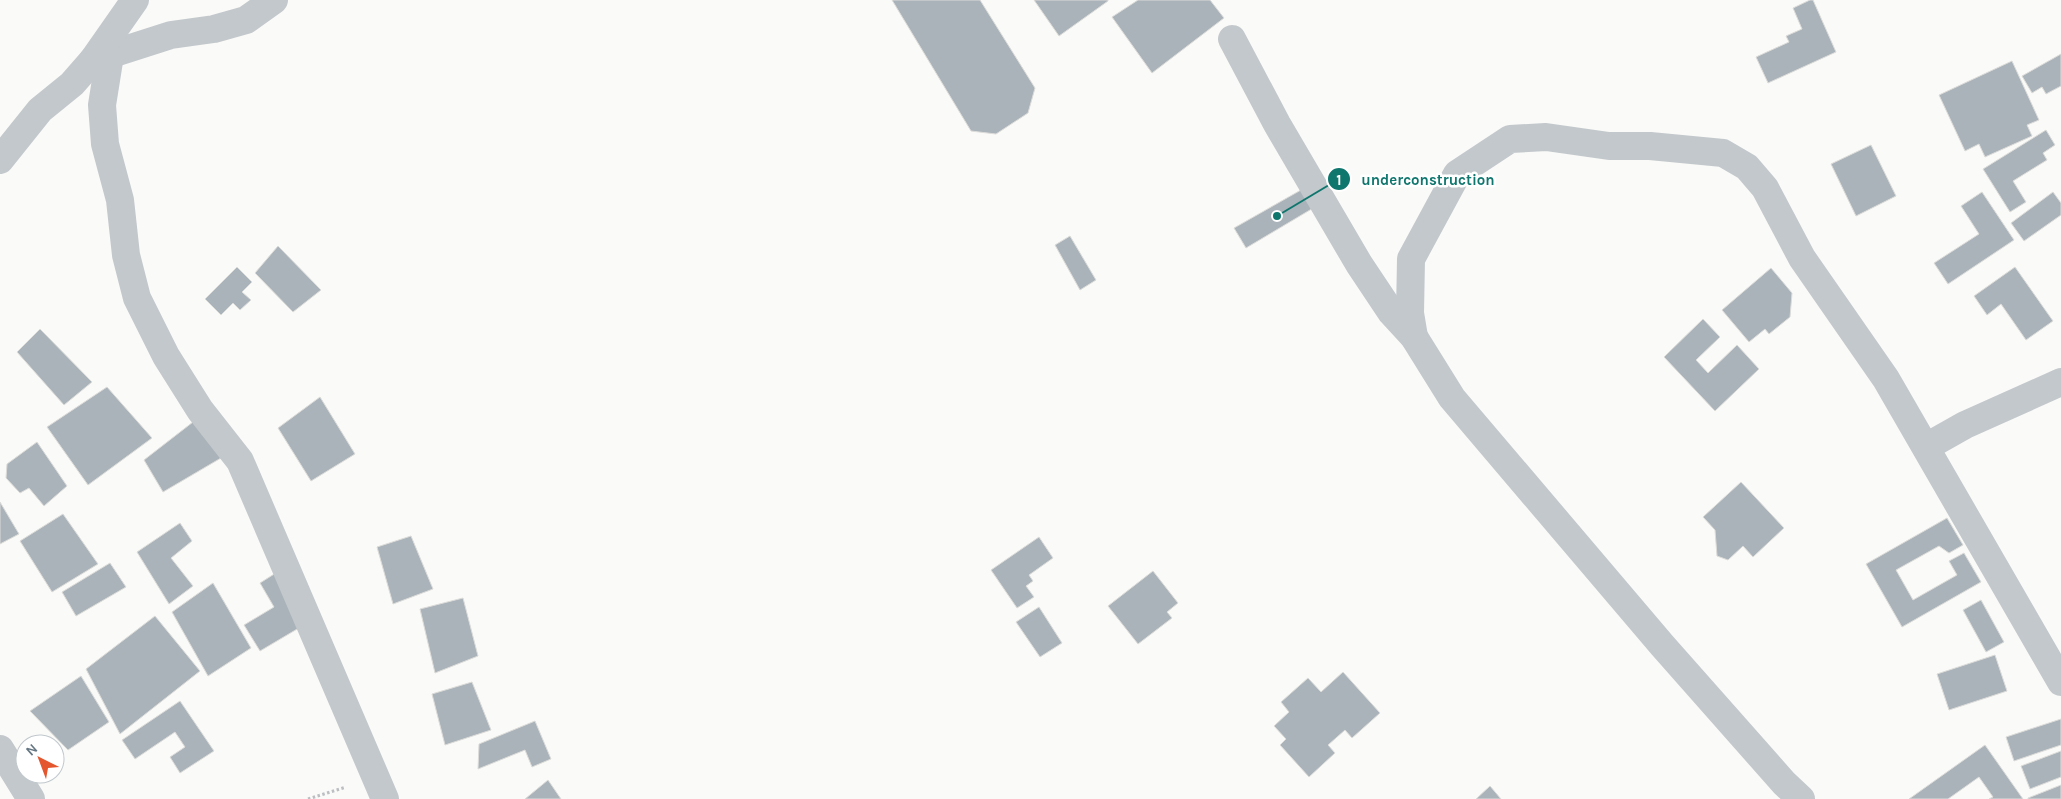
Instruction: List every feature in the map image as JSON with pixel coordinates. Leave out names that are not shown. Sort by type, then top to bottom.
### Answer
[{"type":"street","points":[[0,160],[40,110],[101,57],[135,0]]},
{"type":"street","points":[[101,57],[171,35],[214,29],[246,20],[274,0]]},
{"type":"street","points":[[1232,39],[1273,117],[1359,264],[1391,312],[1414,337],[1452,398],[1662,645],[1784,784],[1800,799]]},
{"type":"street","points":[[101,57],[105,144],[120,200],[126,255],[137,298],[166,356],[200,410],[240,461],[380,788]]},
{"type":"street","points":[[1414,337],[1410,313],[1411,259],[1457,174],[1510,138],[1546,137],[1609,146],[1650,146],[1723,153],[1747,168],[1765,188],[1802,258],[1886,379],[2061,682]]},
{"type":"street","points":[[1926,447],[1965,424],[2061,382]]},
{"type":"street","points":[[0,749],[31,799]]},
{"type":"path","points":[[308,799],[380,788]]},
{"type":"building","points":[[892,0],[980,0],[1035,88],[1028,113],[996,134],[971,131]]},
{"type":"building","points":[[1034,0],[1108,0],[1108,1],[1059,36]]},
{"type":"building","points":[[1138,0],[1210,0],[1224,18],[1152,73],[1112,17]]},
{"type":"building","points":[[1813,0],[1836,52],[1768,83],[1756,57],[1789,42],[1786,36],[1802,29],[1793,8]]},
{"type":"building","points":[[2061,54],[2061,86],[2046,94],[2042,87],[2032,93],[2022,76]]},
{"type":"building","points":[[2012,61],[2039,120],[2027,125],[2032,136],[1985,157],[1979,144],[1965,151],[1939,95]]},
{"type":"building","points":[[2046,130],[2055,145],[2043,153],[2047,160],[2013,181],[2026,202],[2010,212],[1983,169]]},
{"type":"building","points":[[1871,145],[1896,196],[1856,216],[1831,164]]},
{"type":"building","points":[[1308,186],[1320,204],[1246,248],[1234,228]]},
{"type":"building","points":[[1982,192],[2014,240],[1948,284],[1934,263],[1979,234],[1961,206]]},
{"type":"building","points":[[2053,192],[2061,203],[2061,215],[2024,241],[2011,223]]},
{"type":"building","points":[[1070,236],[1096,280],[1080,290],[1055,245]]},
{"type":"building","points":[[278,246],[321,290],[293,312],[255,273]]},
{"type":"building","points":[[237,267],[252,282],[242,292],[251,300],[240,310],[233,303],[221,315],[205,299]]},
{"type":"building","points":[[2015,267],[2053,321],[2026,340],[2001,304],[1987,315],[1974,296]]},
{"type":"building","points":[[1771,268],[1792,293],[1790,317],[1769,334],[1765,329],[1749,342],[1722,310]]},
{"type":"building","points":[[1703,319],[1720,337],[1696,360],[1708,373],[1737,345],[1759,369],[1715,411],[1664,357]]},
{"type":"building","points":[[40,329],[92,382],[64,405],[17,352]]},
{"type":"building","points":[[107,387],[152,438],[88,485],[47,427]]},
{"type":"building","points":[[320,397],[355,454],[311,481],[278,428]]},
{"type":"building","points":[[193,422],[221,458],[163,492],[144,460]]},
{"type":"building","points":[[37,442],[67,486],[44,506],[29,488],[20,493],[6,478],[7,464]]},
{"type":"building","points":[[1741,482],[1784,528],[1753,557],[1743,546],[1728,560],[1717,556],[1715,530],[1703,517]]},
{"type":"building","points":[[0,502],[19,534],[0,544]]},
{"type":"building","points":[[63,514],[98,564],[52,592],[20,541]]},
{"type":"building","points":[[1947,518],[1963,545],[1949,553],[1939,546],[1896,570],[1913,600],[1957,575],[1949,561],[1964,553],[1981,582],[1902,627],[1866,564]]},
{"type":"building","points":[[180,523],[192,541],[171,558],[193,586],[169,604],[137,552]]},
{"type":"building","points":[[411,536],[433,589],[393,604],[377,547]]},
{"type":"building","points":[[1039,537],[1053,558],[1029,575],[1033,581],[1026,586],[1034,597],[1017,608],[991,570]]},
{"type":"building","points":[[110,563],[126,587],[76,616],[62,592]]},
{"type":"building","points":[[279,571],[309,622],[260,651],[244,625],[274,607],[260,583]]},
{"type":"building","points":[[1153,571],[1178,603],[1167,612],[1172,618],[1138,644],[1108,606]]},
{"type":"building","points":[[213,583],[251,648],[208,676],[172,612]]},
{"type":"building","points":[[463,598],[478,656],[435,673],[420,609]]},
{"type":"building","points":[[1981,600],[2004,642],[1986,652],[1963,610]]},
{"type":"building","points":[[1039,607],[1062,643],[1040,657],[1016,622]]},
{"type":"building","points":[[155,616],[200,671],[120,734],[86,669]]},
{"type":"building","points":[[1995,655],[2007,691],[1949,710],[1937,674]]},
{"type":"building","points":[[1343,672],[1380,713],[1352,738],[1345,730],[1328,745],[1335,753],[1309,777],[1280,745],[1286,739],[1274,726],[1289,712],[1281,702],[1308,678],[1321,692]]},
{"type":"building","points":[[81,676],[109,722],[68,750],[65,747],[65,734],[52,734],[30,711]]},
{"type":"building","points":[[472,682],[491,730],[445,745],[432,694]]},
{"type":"building","points":[[180,701],[214,751],[180,773],[170,757],[185,747],[175,732],[135,759],[122,740]]},
{"type":"building","points":[[2061,719],[2061,745],[2014,761],[2006,737]]},
{"type":"building","points":[[535,721],[551,759],[532,767],[525,750],[478,769],[479,744]]},
{"type":"building","points":[[1985,745],[2023,799],[1989,799],[1993,797],[1979,777],[1948,799],[1909,799]]},
{"type":"building","points":[[2061,751],[2061,777],[2030,789],[2021,766]]},
{"type":"building","points":[[548,780],[561,799],[525,799]]},
{"type":"building","points":[[2061,785],[2061,799],[2028,799],[2028,798]]},
{"type":"building","points":[[1490,786],[1501,799],[1476,799]]},
{"type":"place","name":"underconstruction","points":[[1277,216]]}]
